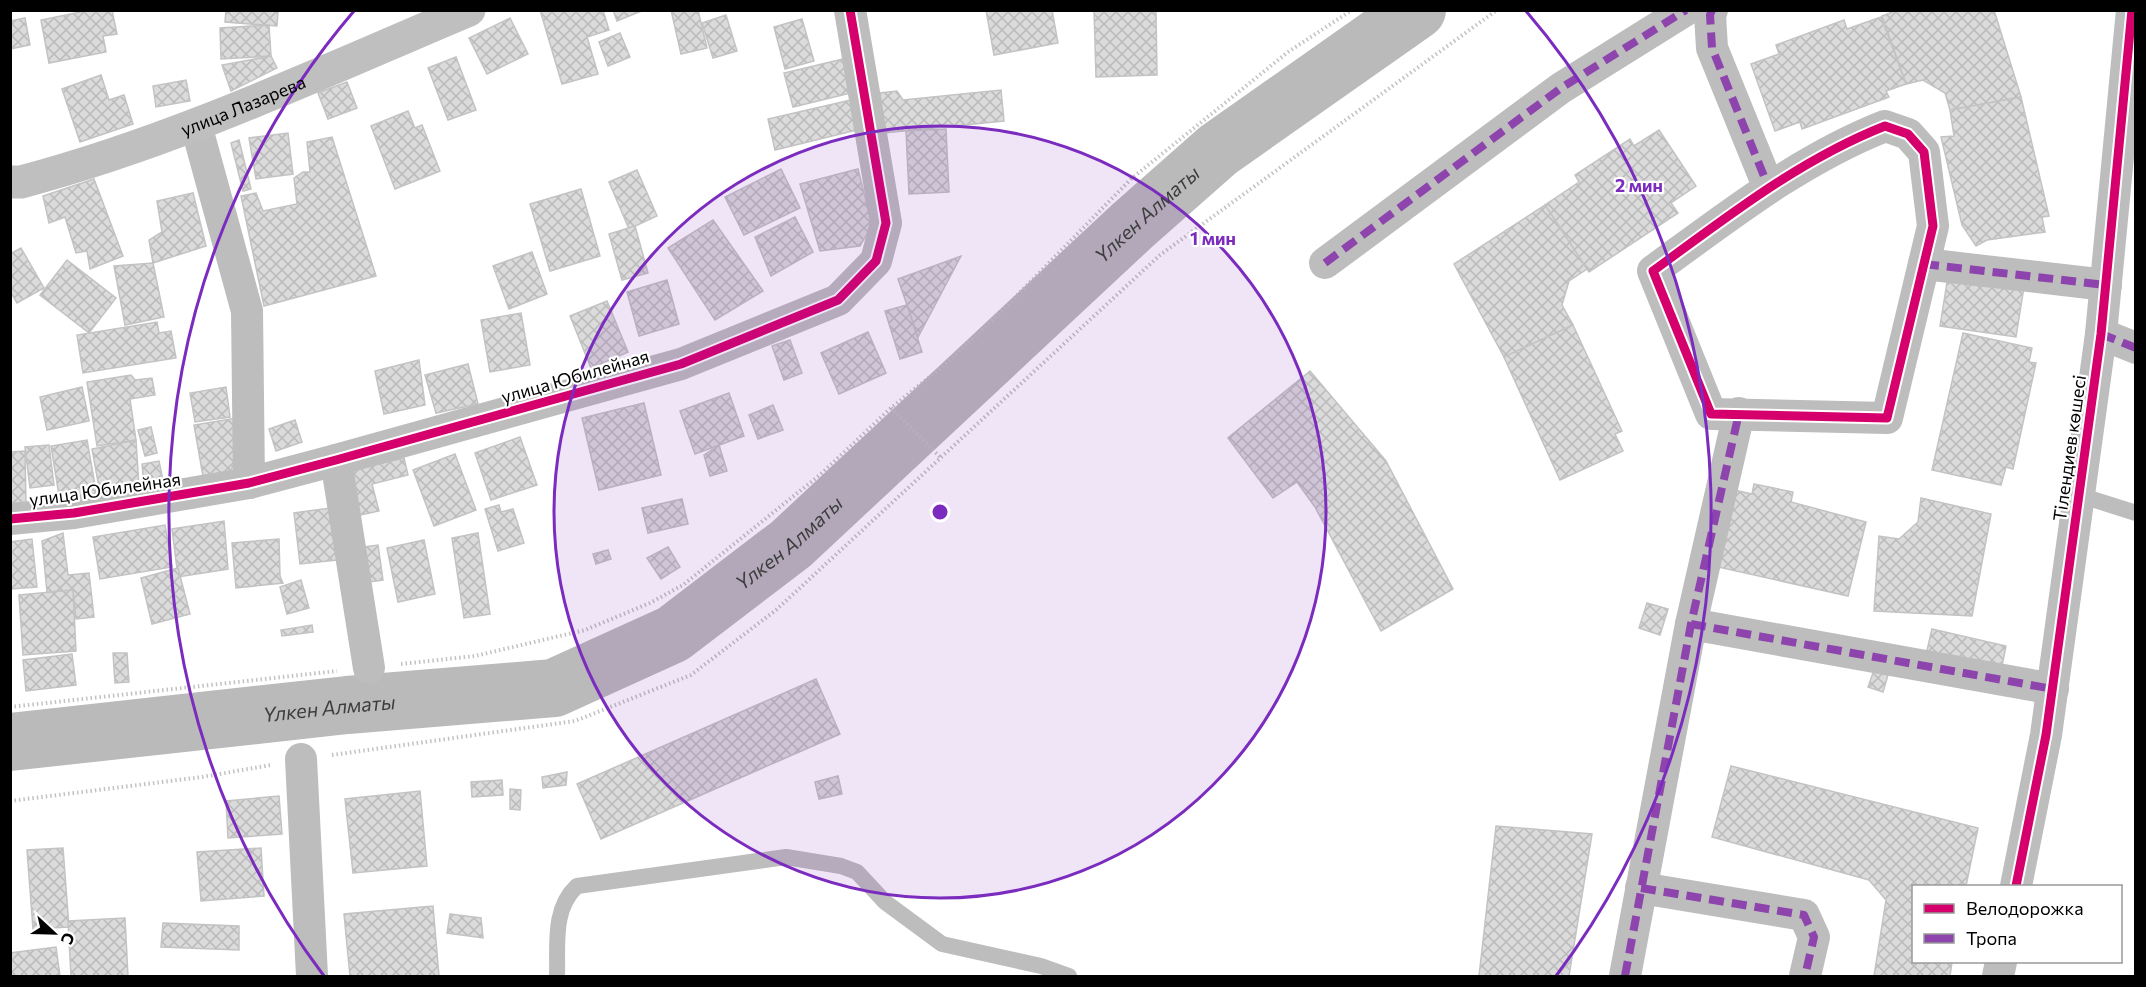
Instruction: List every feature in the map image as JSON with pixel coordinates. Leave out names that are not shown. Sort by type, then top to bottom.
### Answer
[{"type":"street","name":"улица Лазарева","points":[[10,182],[21,182],[93,163],[196,125],[469,10]]},
{"type":"street","name":"улица Юбилейная","points":[[10,519],[74,513],[249,483],[336,460],[681,364],[838,300],[876,261],[886,223],[850,10]]},
{"type":"street","points":[[1325,263],[1561,88],[1686,10]]},
{"type":"street","points":[[1712,10],[1712,48],[1768,186]]},
{"type":"street","name":"Тілендиев көшесі","points":[[2016,885],[2052,689],[2101,334],[2131,65],[2132,10]]},
{"type":"street","points":[[196,125],[247,311],[249,483]]},
{"type":"street","points":[[1885,126],[1908,134],[1924,152],[1931,191],[1933,226],[1924,264],[1887,417],[1711,414],[1653,271],[1768,186],[1857,137],[1885,126]]},
{"type":"street","points":[[1924,264],[2106,285]]},
{"type":"street","points":[[2101,334],[2136,348]]},
{"type":"street","points":[[1625,976],[1691,624],[1739,413]]},
{"type":"street","points":[[336,460],[369,668]]},
{"type":"street","points":[[1691,624],[2052,689]]},
{"type":"street","points":[[301,759],[312,976]]},
{"type":"street","points":[[1641,888],[1804,915],[1814,937],[1805,976]]},
{"type":"lane","points":[[2079,495],[2136,513]]},
{"type":"lane","points":[[557,976],[558,919],[568,894],[577,886],[786,857],[841,866],[857,872],[885,902],[942,944],[1041,966],[1069,976]]},
{"type":"path","points":[[10,708],[475,656],[585,630],[650,603],[683,585],[821,474],[891,408],[942,367],[1002,311],[1131,179],[1288,52],[1352,10]]},
{"type":"path","points":[[10,801],[202,777],[301,759],[575,721],[692,675],[776,610],[1160,255],[1497,10]]},
{"type":"path","points":[[891,408],[940,457]]},
{"type":"building","points":[[90,10],[112,10],[117,34],[103,36],[106,52],[49,63],[41,20]]},
{"type":"building","points":[[226,10],[278,10],[277,26],[225,22]]},
{"type":"building","points":[[540,10],[603,10],[609,30],[587,37],[598,74],[562,84]]},
{"type":"building","points":[[613,10],[644,10],[617,21]]},
{"type":"building","points":[[671,10],[698,10],[707,48],[681,54]]},
{"type":"building","points":[[986,10],[1052,10],[1058,43],[994,55]]},
{"type":"building","points":[[1094,10],[1156,10],[1157,75],[1096,77]]},
{"type":"building","points":[[1898,10],[1994,10],[2021,97],[1950,110],[1945,93],[1923,80],[1906,84],[1882,16]]},
{"type":"building","points":[[726,15],[737,51],[713,58],[702,23]]},
{"type":"building","points":[[1881,17],[1906,84],[1886,91],[1889,97],[1802,129],[1800,122],[1775,131],[1751,64],[1779,54],[1776,45],[1844,20],[1847,29]]},
{"type":"building","points":[[25,18],[30,45],[10,49],[10,21]]},
{"type":"building","points":[[510,18],[528,54],[487,74],[469,38]]},
{"type":"building","points":[[802,19],[814,61],[785,69],[774,27]]},
{"type":"building","points":[[269,25],[271,56],[221,59],[220,28]]},
{"type":"building","points":[[620,33],[630,57],[608,66],[599,42]]},
{"type":"building","points":[[271,56],[277,68],[231,91],[222,65]]},
{"type":"building","points":[[456,57],[476,110],[448,120],[428,68]]},
{"type":"building","points":[[843,59],[851,93],[793,107],[784,73]]},
{"type":"building","points":[[101,75],[109,100],[124,95],[133,124],[80,142],[62,89]]},
{"type":"building","points":[[186,80],[190,101],[156,107],[153,86]]},
{"type":"building","points":[[347,82],[357,108],[328,119],[318,93]]},
{"type":"building","points":[[1001,90],[1004,121],[884,133],[880,93],[897,91],[903,100]]},
{"type":"building","points":[[2021,97],[2049,216],[2042,217],[2045,232],[1987,240],[1976,246],[1962,225],[1941,137],[1954,136],[1950,110]]},
{"type":"building","points":[[851,100],[857,130],[775,150],[768,119]]},
{"type":"building","points":[[408,111],[415,128],[422,125],[440,171],[395,189],[371,126]]},
{"type":"building","points":[[946,129],[949,192],[909,194],[906,131]]},
{"type":"building","points":[[1659,130],[1696,186],[1671,203],[1678,213],[1589,272],[1545,205],[1579,182],[1575,175],[1630,139],[1634,146]]},
{"type":"building","points":[[288,133],[293,174],[256,179],[249,138]]},
{"type":"building","points":[[332,137],[376,276],[264,306],[241,196],[256,193],[263,211],[297,204],[294,178],[303,172],[310,172],[307,142]]},
{"type":"building","points":[[239,140],[251,189],[243,191],[231,143]]},
{"type":"building","points":[[781,169],[800,208],[744,235],[725,197]]},
{"type":"building","points":[[858,169],[872,225],[860,246],[820,251],[800,184]]},
{"type":"building","points":[[637,170],[657,216],[629,229],[609,182]]},
{"type":"building","points":[[94,179],[123,256],[90,269],[87,251],[76,253],[65,217],[49,223],[43,196]]},
{"type":"building","points":[[581,189],[600,256],[550,271],[530,204]]},
{"type":"building","points":[[193,193],[206,246],[153,263],[149,240],[162,232],[157,201]]},
{"type":"building","points":[[1545,205],[1587,269],[1569,281],[1562,305],[1573,325],[1504,357],[1454,264]]},
{"type":"building","points":[[795,217],[813,252],[771,276],[755,237]]},
{"type":"building","points":[[713,220],[763,291],[715,320],[668,248]]},
{"type":"building","points":[[635,226],[648,273],[622,280],[609,234]]},
{"type":"building","points":[[21,248],[44,288],[17,303],[10,291],[10,254]]},
{"type":"building","points":[[532,252],[547,294],[509,309],[493,266]]},
{"type":"building","points":[[961,256],[918,337],[898,279]]},
{"type":"building","points":[[67,260],[116,298],[89,333],[40,295]]},
{"type":"building","points":[[153,263],[164,317],[125,325],[114,266]]},
{"type":"building","points":[[1948,276],[2024,287],[2016,337],[1940,326]]},
{"type":"building","points":[[667,280],[679,324],[639,336],[627,292]]},
{"type":"building","points":[[607,301],[628,352],[591,368],[570,316]]},
{"type":"building","points":[[907,305],[922,352],[900,359],[885,311]]},
{"type":"building","points":[[521,313],[530,365],[490,372],[481,320]]},
{"type":"building","points":[[157,322],[159,333],[171,331],[176,358],[83,373],[77,335]]},
{"type":"building","points":[[1573,325],[1622,431],[1615,434],[1623,451],[1560,480],[1504,357]]},
{"type":"building","points":[[868,332],[886,373],[839,394],[821,353]]},
{"type":"building","points":[[1963,333],[2032,348],[2029,362],[2036,363],[2013,469],[2006,467],[2001,485],[1932,470]]},
{"type":"building","points":[[790,340],[802,373],[784,380],[772,346]]},
{"type":"building","points":[[419,360],[425,405],[384,414],[375,371]]},
{"type":"building","points":[[468,364],[478,404],[436,413],[425,375]]},
{"type":"building","points":[[1310,371],[1386,461],[1453,589],[1381,631],[1315,507],[1297,482],[1273,498],[1228,438]]},
{"type":"building","points":[[131,375],[135,380],[152,378],[155,395],[130,399],[136,440],[97,446],[87,382]]},
{"type":"building","points":[[82,387],[89,421],[47,430],[40,397]]},
{"type":"building","points":[[226,387],[230,417],[195,422],[190,393]]},
{"type":"building","points":[[729,393],[744,436],[695,454],[680,411]]},
{"type":"building","points":[[644,403],[661,475],[599,490],[582,418]]},
{"type":"building","points":[[773,405],[783,430],[758,439],[749,415]]},
{"type":"building","points":[[236,418],[240,445],[229,477],[204,482],[194,425]]},
{"type":"building","points":[[295,420],[302,442],[276,451],[269,429]]},
{"type":"building","points":[[151,427],[157,453],[145,456],[138,430]]},
{"type":"building","points":[[520,437],[537,485],[491,500],[475,453]]},
{"type":"building","points":[[87,440],[98,502],[61,508],[51,446]]},
{"type":"building","points":[[136,440],[139,487],[100,493],[92,449]]},
{"type":"building","points":[[49,445],[54,485],[30,488],[25,447]]},
{"type":"building","points":[[719,445],[727,471],[710,476],[704,455]]},
{"type":"building","points":[[25,451],[26,505],[10,505],[10,452]]},
{"type":"building","points":[[455,454],[476,510],[434,526],[413,470]]},
{"type":"building","points":[[404,458],[408,475],[372,484],[379,511],[360,515],[349,471]]},
{"type":"building","points":[[159,461],[163,480],[144,484],[142,464]]},
{"type":"building","points":[[1754,484],[1793,492],[1791,502],[1866,522],[1848,596],[1709,565],[1725,488],[1752,494]]},
{"type":"building","points":[[1921,498],[1991,514],[1972,616],[1874,611],[1879,536],[1899,539],[1918,522]]},
{"type":"building","points":[[682,499],[688,524],[648,533],[642,508]]},
{"type":"building","points":[[499,505],[501,512],[513,509],[524,543],[498,551],[485,509]]},
{"type":"building","points":[[330,508],[337,560],[300,564],[294,513]]},
{"type":"building","points":[[224,521],[228,569],[178,577],[172,529]]},
{"type":"building","points":[[165,525],[172,567],[100,579],[93,537]]},
{"type":"building","points":[[63,533],[68,575],[89,573],[94,617],[76,619],[73,590],[47,592],[42,541]]},
{"type":"building","points":[[478,533],[490,614],[464,618],[452,538]]},
{"type":"building","points":[[32,539],[37,587],[11,589],[10,542]]},
{"type":"building","points":[[279,539],[280,576],[283,583],[236,588],[232,543]]},
{"type":"building","points":[[424,540],[435,594],[398,602],[387,548]]},
{"type":"building","points":[[378,545],[383,580],[362,583],[357,548]]},
{"type":"building","points":[[668,547],[680,567],[661,579],[647,558]]},
{"type":"building","points":[[608,550],[611,559],[596,564],[593,554]]},
{"type":"building","points":[[178,568],[190,614],[152,624],[141,578]]},
{"type":"building","points":[[301,580],[309,608],[287,614],[280,587]]},
{"type":"building","points":[[73,590],[76,651],[23,655],[19,595]]},
{"type":"building","points":[[1647,603],[1668,609],[1660,635],[1639,628]]},
{"type":"building","points":[[312,625],[313,632],[282,636],[281,630]]},
{"type":"building","points":[[1932,629],[2006,646],[1999,681],[1924,663]]},
{"type":"building","points":[[113,653],[127,653],[129,682],[115,683]]},
{"type":"building","points":[[72,654],[76,685],[26,691],[23,660]]},
{"type":"building","points":[[1874,670],[1888,675],[1883,692],[1868,687]]},
{"type":"building","points":[[816,679],[840,734],[601,839],[577,784]]},
{"type":"building","points":[[1731,766],[1978,828],[1966,885],[1912,885],[1912,963],[1952,963],[1950,976],[1874,976],[1886,900],[1869,880],[1712,837]]},
{"type":"building","points":[[567,772],[566,785],[543,788],[542,777]]},
{"type":"building","points":[[838,776],[842,794],[819,799],[815,782]]},
{"type":"building","points":[[502,780],[503,795],[472,797],[471,782]]},
{"type":"building","points":[[510,789],[521,790],[520,810],[510,809]]},
{"type":"building","points":[[420,791],[427,866],[353,873],[345,799]]},
{"type":"building","points":[[279,796],[282,834],[228,838],[226,801]]},
{"type":"building","points":[[1496,826],[1592,834],[1569,976],[1479,976]]},
{"type":"building","points":[[63,848],[69,927],[33,929],[27,850]]},
{"type":"building","points":[[261,848],[264,896],[201,901],[197,852]]},
{"type":"building","points":[[433,906],[439,976],[350,976],[344,914]]},
{"type":"building","points":[[450,914],[481,918],[483,938],[447,933]]},
{"type":"building","points":[[125,918],[128,976],[71,976],[68,921]]},
{"type":"building","points":[[163,923],[239,926],[239,950],[161,947]]},
{"type":"building","points":[[56,947],[60,976],[10,976],[10,953]]},
{"type":"waterway","name":"Үлкен Алматы","points":[[10,742],[347,705],[554,688],[673,634],[791,544],[1133,225],[1218,150],[1417,10]]},
{"type":"marked path","points":[[1325,263],[1561,88],[1686,10]]},
{"type":"marked path","points":[[1712,10],[1710,15],[1712,48],[1768,186]]},
{"type":"marked path","points":[[1924,264],[2106,285]]},
{"type":"marked path","points":[[2101,334],[2136,348]]},
{"type":"marked path","points":[[1625,976],[1691,624],[1739,413]]},
{"type":"marked path","points":[[1691,624],[2053,689]]},
{"type":"marked path","points":[[1641,888],[1804,915],[1814,937],[1805,976]]},
{"type":"cycle path","points":[[10,519],[74,513],[249,483],[336,460],[681,364],[838,300],[876,261],[886,223],[850,10]]},
{"type":"cycle path","points":[[2016,885],[2046,735],[2101,334],[2132,10]]},
{"type":"cycle path","points":[[1885,126],[1908,134],[1924,152],[1933,226],[1887,418],[1711,414],[1653,271],[1764,191],[1823,155],[1885,126]]}]
